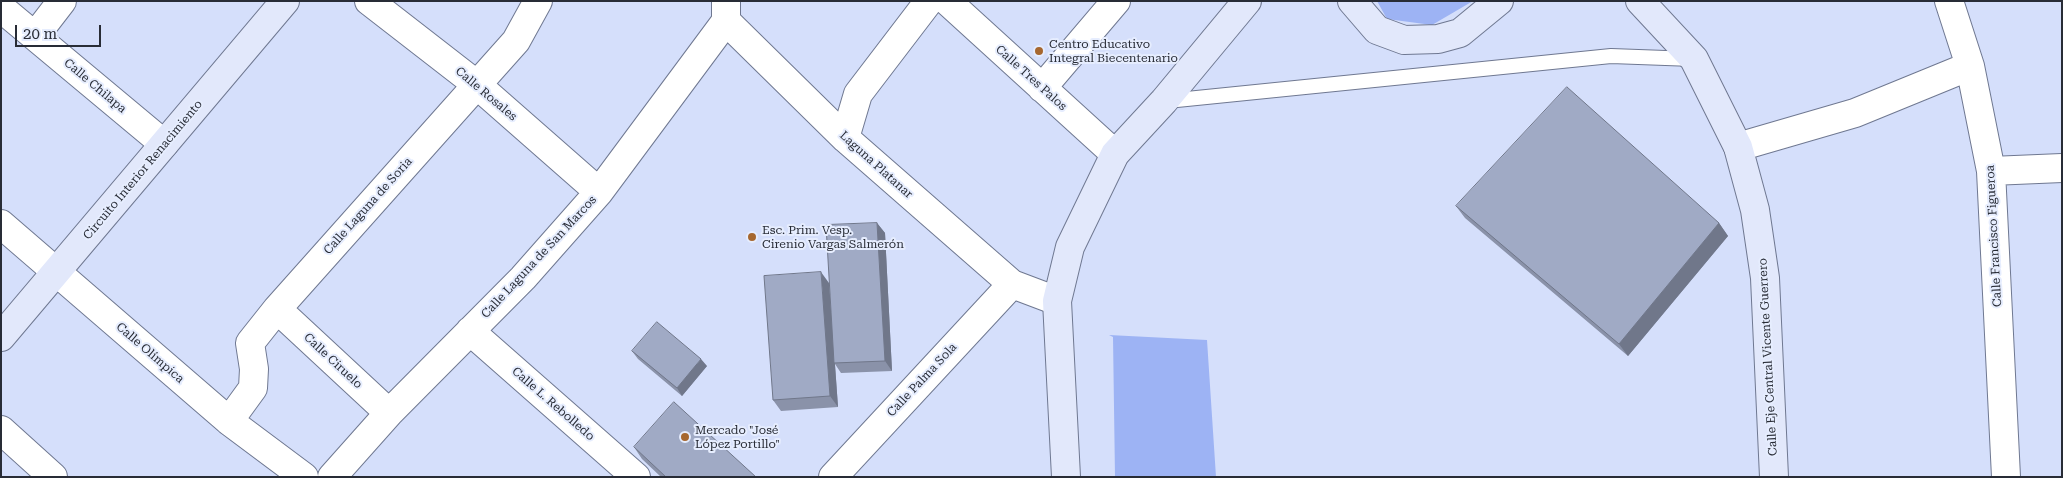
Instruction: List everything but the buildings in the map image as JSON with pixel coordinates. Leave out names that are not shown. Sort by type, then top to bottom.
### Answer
[{"type":"main road","name":"Circuito Interior Renacimiento","points":[[1,337],[284,1]]},
{"type":"main road","points":[[1066,477],[1057,301],[1070,247],[1115,154],[1164,101],[1247,1]]},
{"type":"main road","points":[[1352,1],[1377,30],[1404,40],[1438,39],[1460,33],[1499,1]]},
{"type":"main road","name":"Calle Eje Central Vicente Guerrero","points":[[1640,1],[1694,59],[1738,147],[1756,210],[1765,278],[1774,477]]},
{"type":"street","points":[[35,36],[62,1]]},
{"type":"street","name":"Calle Rosales","points":[[369,1],[476,84],[599,192]]},
{"type":"street","name":"Calle Laguna de Soria","points":[[229,421],[253,388],[254,369],[250,343],[277,309],[516,41],[538,1]]},
{"type":"street","points":[[845,138],[858,94],[929,1]]},
{"type":"street","name":"Calle Tres Palos","points":[[947,1],[1115,154]]},
{"type":"street","points":[[1042,88],[1116,1]]},
{"type":"street","name":"Calle Francisco Figueroa","points":[[1949,1],[1970,66],[1991,171],[2006,477]]},
{"type":"street","name":"Calle Chilapa","points":[[1,8],[164,144]]},
{"type":"street","name":"Laguna Platanar","points":[[726,11],[845,138],[1012,284],[1057,301]]},
{"type":"street","name":"Calle Laguna de San Marcos","points":[[332,477],[389,413],[524,278],[599,192],[726,11]]},
{"type":"street","points":[[1738,147],[1855,113],[1970,66]]},
{"type":"street","points":[[1991,171],[2062,168]]},
{"type":"street","name":"Calle Olímpica","points":[[1,224],[229,421],[304,477]]},
{"type":"street","name":"Calle Palma Sola","points":[[833,477],[1012,284]]},
{"type":"street","name":"Calle Ciruelo","points":[[277,309],[389,413]]},
{"type":"street","name":"Calle L. Rebolledo","points":[[470,332],[636,477]]},
{"type":"street","points":[[1,430],[53,477]]},
{"type":"lane","points":[[1164,101],[1611,56],[1694,59]]},
{"type":"shaded area","points":[[1377,1],[1473,1],[1432,25],[1387,19]]},
{"type":"shaded area","points":[[1109,335],[1207,340],[1216,477],[1115,477],[1113,337]]},
{"type":"place","name":"Centro Educativo Integral Biecentenario","points":[[1039,51]]},
{"type":"place","name":"Esc. Prim. Vesp. Cirenio Vargas Salmerón","points":[[752,237]]},
{"type":"place","name":"Mercado \"José López Portillo\"","points":[[685,437]]}]
